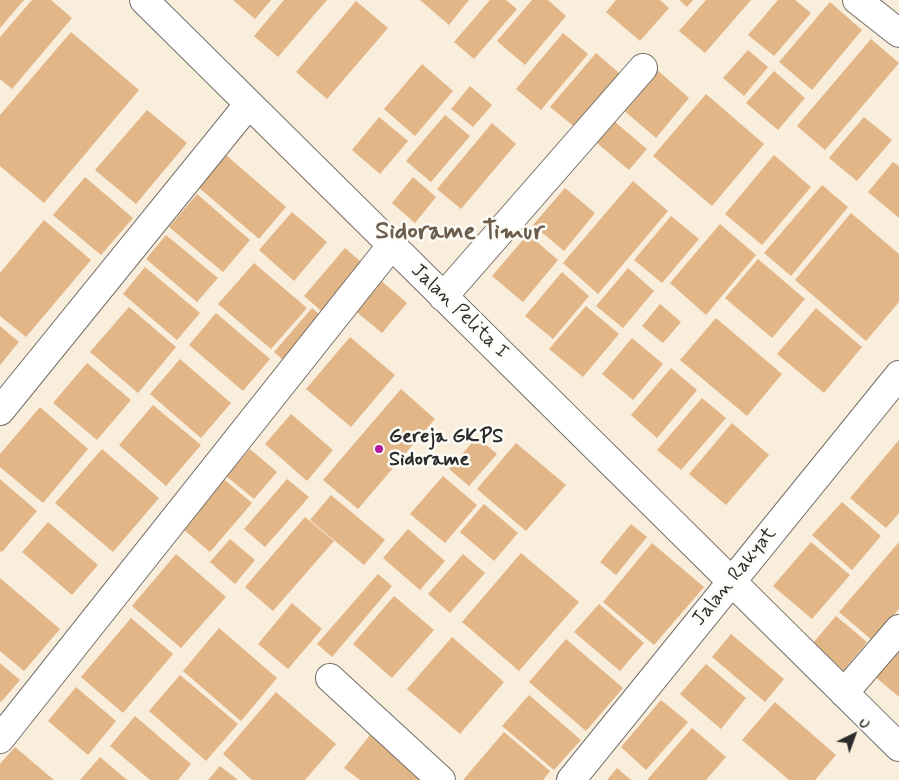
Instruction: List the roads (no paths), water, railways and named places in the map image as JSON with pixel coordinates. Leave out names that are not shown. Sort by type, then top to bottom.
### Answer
[{"type":"street","points":[[857,0],[899,33]]},
{"type":"street","name":"Jalan Pelita I","points":[[148,1],[248,105],[899,747]]},
{"type":"street","points":[[443,297],[643,68]]},
{"type":"street","points":[[0,411],[248,105]]},
{"type":"street","points":[[0,739],[392,246]]},
{"type":"street","name":"Jalan Rakyat","points":[[571,780],[899,375]]},
{"type":"street","points":[[844,694],[899,629]]},
{"type":"street","points":[[330,678],[441,780]]},
{"type":"place","name":"Gereja GKPS Sidorame","points":[[379,449]]},
{"type":"district","name":"Sidorame Timur","points":[[460,233]]}]
